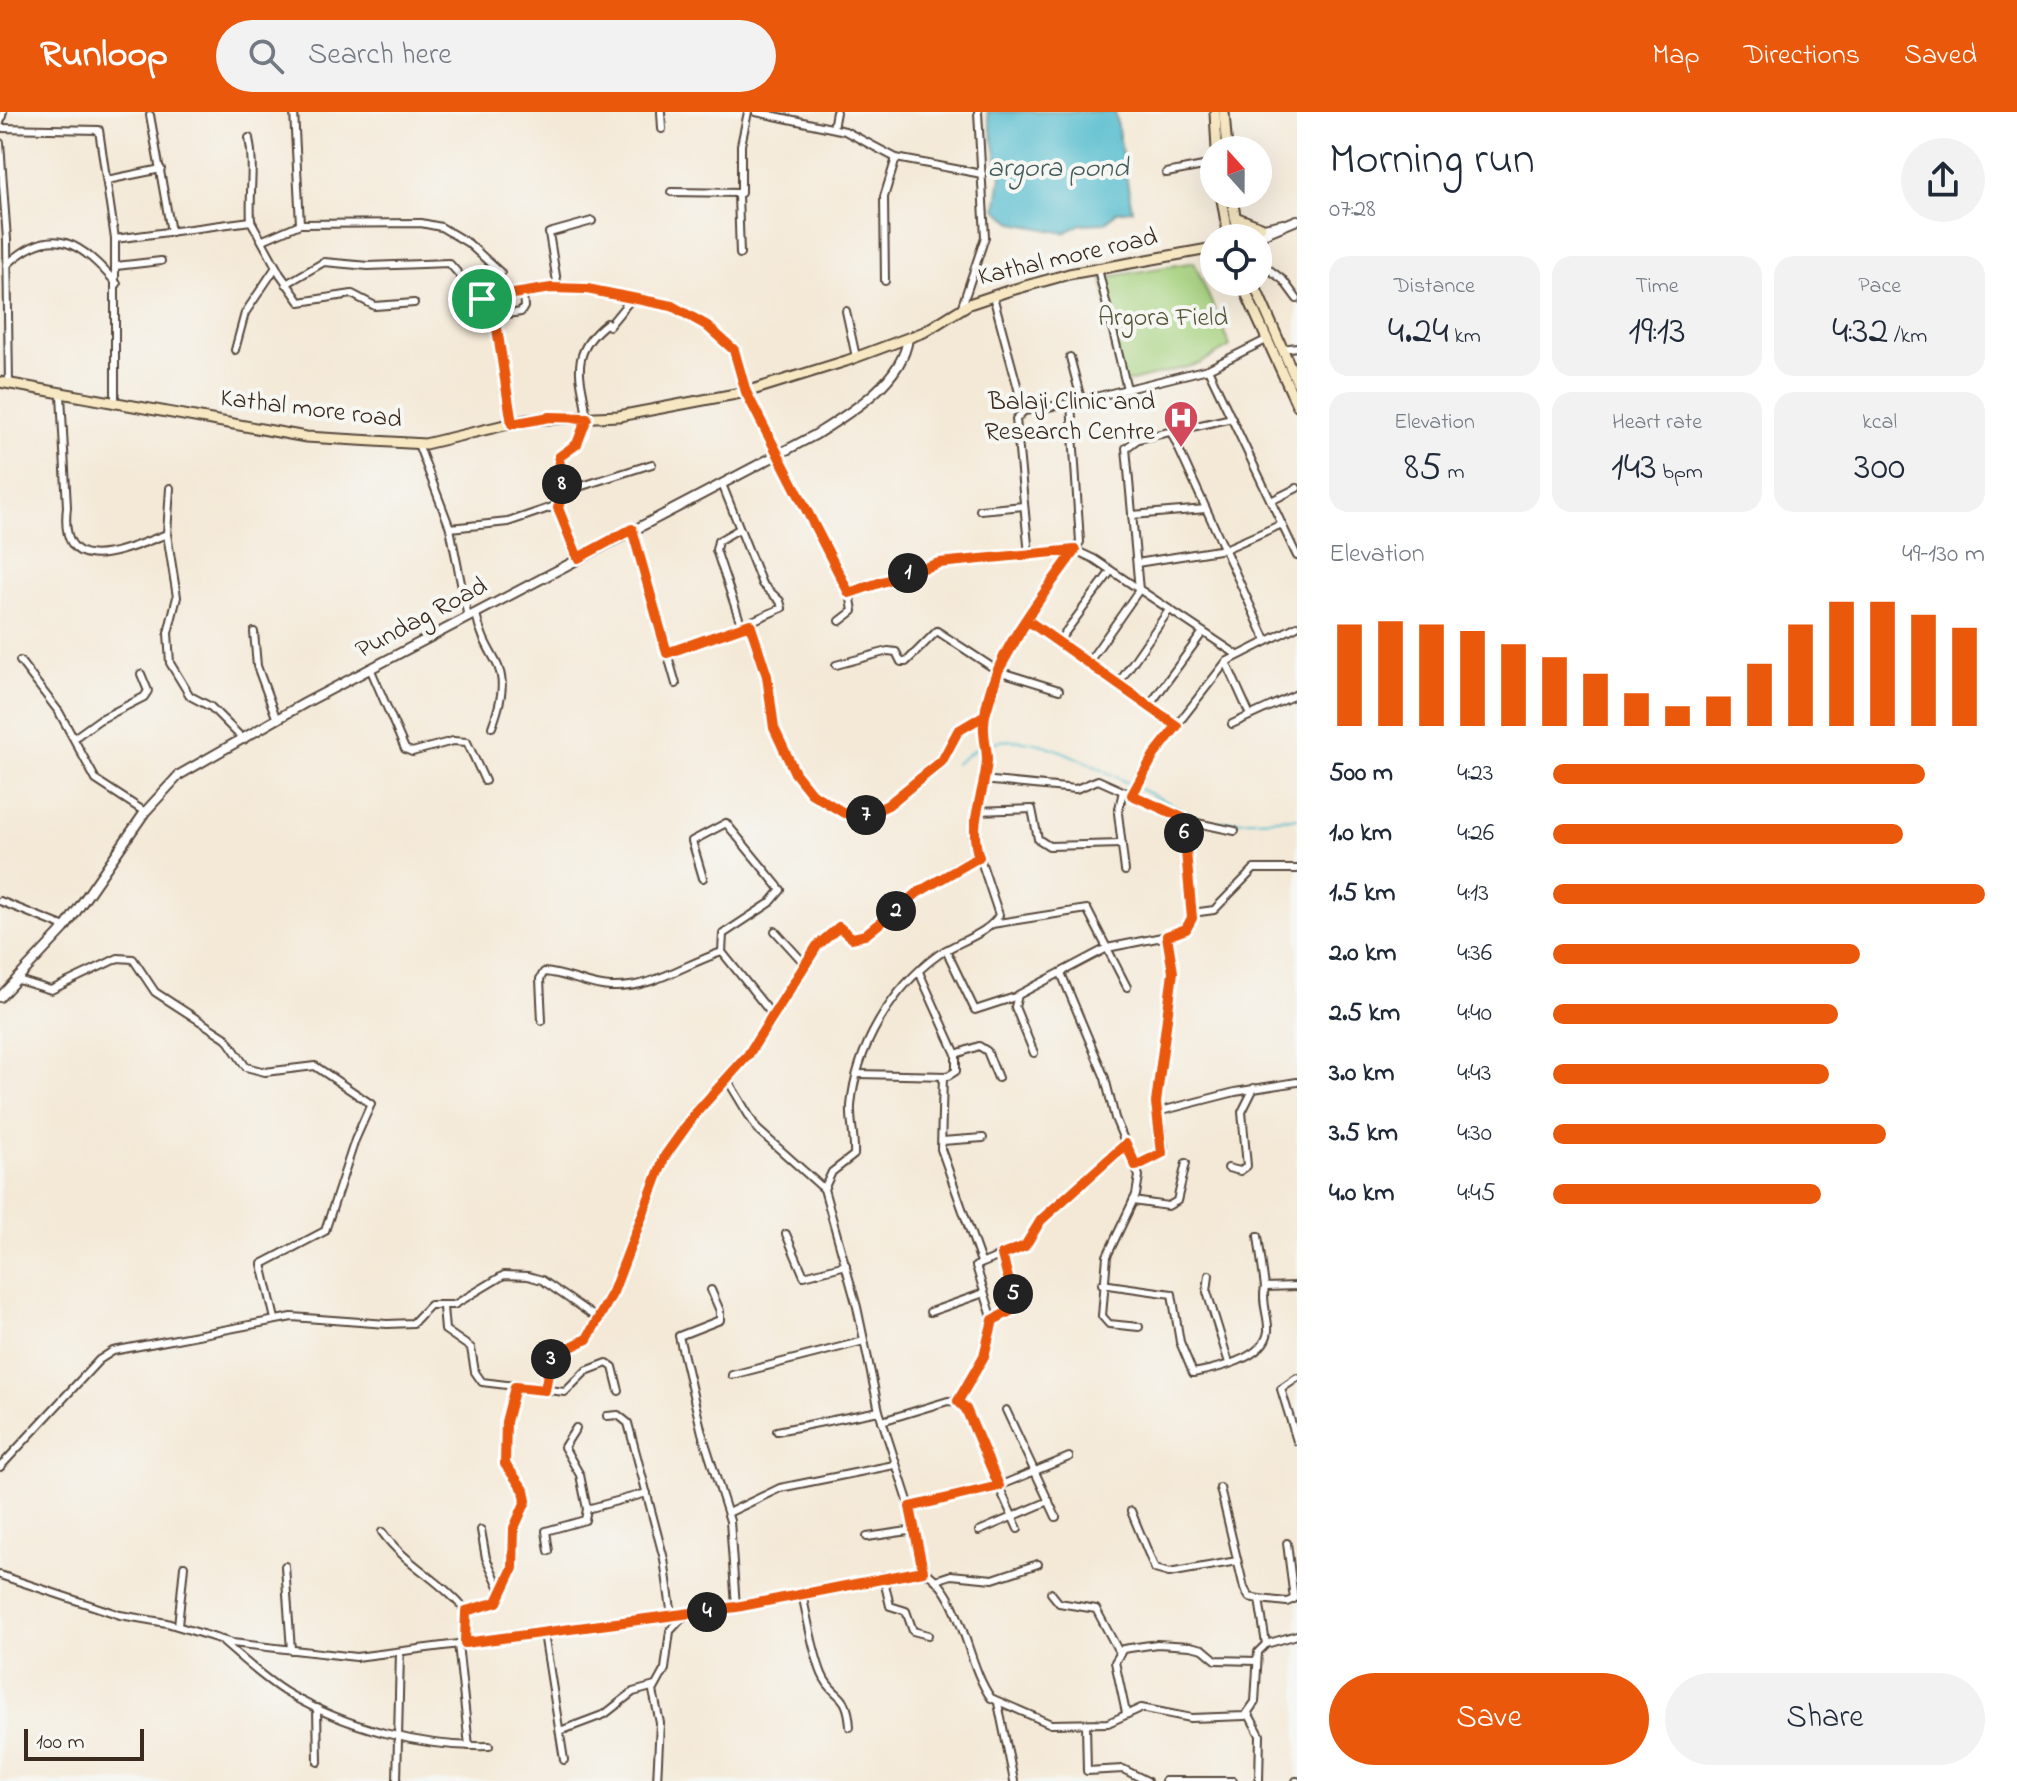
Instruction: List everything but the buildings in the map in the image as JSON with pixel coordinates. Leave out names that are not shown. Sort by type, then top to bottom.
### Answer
[{"type":"main road","points":[[1215,112],[1216,136]]},
{"type":"main road","points":[[1224,112],[1226,136]]},
{"type":"main road","points":[[1233,208],[1235,224]]},
{"type":"main road","points":[[1235,217],[1253,224]]},
{"type":"main road","name":"Kathal more road","points":[[4,383],[306,437],[418,444],[550,417],[587,418],[653,412],[746,392],[908,338],[961,309],[993,296],[1098,269],[1200,251]]},
{"type":"main road","points":[[1247,296],[1297,405]]},
{"type":"main road","points":[[1259,296],[1297,382]]},
{"type":"street","points":[[3,112],[0,126],[96,128],[100,134],[115,239],[115,404]]},
{"type":"street","points":[[294,112],[300,224]]},
{"type":"street","points":[[661,112],[662,129]]},
{"type":"street","points":[[740,254],[738,195],[742,188],[741,145],[748,112]]},
{"type":"street","points":[[756,112],[780,115],[852,134],[896,158],[982,174]]},
{"type":"street","points":[[833,128],[836,112]]},
{"type":"street","points":[[961,309],[985,237],[978,112]]},
{"type":"street","points":[[150,115],[171,232]]},
{"type":"street","points":[[249,138],[255,171],[250,195],[251,221],[286,284],[303,303],[346,294],[359,296],[375,306],[414,303]]},
{"type":"street","points":[[0,143],[7,265],[4,383]]},
{"type":"street","points":[[885,281],[885,186],[896,158]]},
{"type":"street","points":[[1166,173],[1200,167]]},
{"type":"street","points":[[107,180],[161,169]]},
{"type":"street","points":[[671,192],[738,195]]},
{"type":"street","points":[[1272,226],[1297,220]]},
{"type":"street","points":[[115,239],[251,221]]},
{"type":"street","points":[[558,288],[549,233],[592,221]]},
{"type":"street","points":[[263,240],[289,232],[300,224],[421,223],[441,227],[468,243],[501,273]]},
{"type":"street","points":[[1272,230],[1283,224]]},
{"type":"street","points":[[7,265],[36,243],[73,244],[96,260],[117,284]]},
{"type":"street","points":[[116,266],[161,261]]},
{"type":"street","points":[[286,284],[324,262],[368,266],[439,262],[455,268],[494,316],[512,424]]},
{"type":"street","points":[[235,350],[245,313],[276,267]]},
{"type":"street","points":[[1098,269],[1127,389]]},
{"type":"street","points":[[1272,272],[1283,280],[1297,299]]},
{"type":"street","points":[[482,299],[558,288],[632,298],[681,309],[706,325],[734,350],[746,392],[849,593],[853,611],[840,621]]},
{"type":"street","points":[[494,316],[521,312],[524,307],[523,292]]},
{"type":"street","points":[[993,296],[1024,411]]},
{"type":"street","points":[[578,558],[558,508],[563,492],[559,457],[577,444],[587,418],[577,367],[592,335],[608,324],[632,298]]},
{"type":"street","points":[[846,311],[856,357]]},
{"type":"street","name":"Pundag Road","points":[[0,997],[65,927],[145,812],[179,775],[370,668],[632,529],[780,455],[849,414],[900,364],[908,338]]},
{"type":"street","points":[[1029,555],[1015,427],[1016,419],[1024,411],[1071,403],[1208,369],[1266,340]]},
{"type":"street","points":[[1282,349],[1297,347]]},
{"type":"street","points":[[1070,357],[1081,399]]},
{"type":"street","points":[[1208,369],[1297,556]]},
{"type":"street","points":[[61,395],[67,507],[64,525],[74,547],[87,554],[105,556],[167,534]]},
{"type":"street","points":[[992,924],[999,915],[998,908],[973,837],[987,762],[983,725],[998,671],[1027,620],[1075,550],[1081,534],[1071,403]]},
{"type":"street","points":[[1088,663],[1139,590],[1126,448],[1138,439],[1232,418]]},
{"type":"street","points":[[1171,432],[1266,640]]},
{"type":"street","points":[[418,444],[450,528],[472,616],[485,646],[496,656],[502,673],[503,694],[492,727]]},
{"type":"street","points":[[563,492],[652,464]]},
{"type":"street","points":[[667,653],[746,625],[780,610],[782,606],[762,584],[722,484]]},
{"type":"street","points":[[170,488],[167,534],[177,597],[168,633],[170,663],[190,696],[211,707],[244,740]]},
{"type":"street","points":[[1271,501],[1297,488]]},
{"type":"street","points":[[980,510],[1024,506]]},
{"type":"street","points":[[450,528],[508,522],[558,508]]},
{"type":"street","points":[[1132,515],[1206,509]]},
{"type":"street","points":[[1137,563],[1225,549],[1282,524]]},
{"type":"street","points":[[632,529],[676,684]]},
{"type":"street","points":[[739,529],[718,541],[716,550],[767,676],[774,728],[795,773],[811,793],[844,813],[869,814],[888,805],[942,761],[958,731],[985,715]]},
{"type":"street","points":[[849,593],[939,563],[1075,550],[1236,654]]},
{"type":"street","points":[[1058,642],[1111,571]]},
{"type":"street","points":[[1118,684],[1169,610]]},
{"type":"street","points":[[1027,620],[1177,726]]},
{"type":"street","points":[[1133,792],[1154,755],[1226,662],[1236,654],[1297,626]]},
{"type":"street","points":[[836,665],[888,651],[896,652],[901,662],[906,662],[937,631],[998,671],[1059,690]]},
{"type":"street","points":[[254,632],[257,666],[277,720]]},
{"type":"street","points":[[1149,706],[1203,632]]},
{"type":"street","points":[[20,661],[59,712],[96,780],[145,812]]},
{"type":"street","points":[[1226,662],[1250,715]]},
{"type":"street","points":[[370,668],[405,749],[412,752],[453,741],[467,742],[485,781]]},
{"type":"street","points":[[74,738],[99,720],[144,697],[148,691],[141,674]]},
{"type":"street","points":[[1232,724],[1297,694]]},
{"type":"street","points":[[982,780],[1076,789],[1098,780],[1133,792],[1183,818],[1235,831]]},
{"type":"street","points":[[1123,791],[1118,813],[1125,871]]},
{"type":"street","points":[[976,811],[1032,809],[1038,839],[1049,846],[1122,844]]},
{"type":"street","points":[[946,950],[975,1010],[1018,995],[1107,948],[1186,929],[1192,921],[1192,913],[1183,818]]},
{"type":"street","points":[[703,878],[692,841],[727,824],[781,890],[770,903],[722,935],[722,952],[774,1017]]},
{"type":"street","points":[[545,1390],[551,1357],[583,1343],[613,1292],[660,1166],[690,1121],[774,1017],[804,963],[834,930],[843,928],[852,938],[865,935],[917,893],[979,857]]},
{"type":"street","points":[[1192,913],[1214,910],[1254,869],[1297,869]]},
{"type":"street","points":[[0,901],[65,927]]},
{"type":"street","points":[[824,1189],[832,1172],[854,1155],[851,1110],[858,1074],[881,1016],[919,972],[946,950],[992,924],[1087,909],[1127,987]]},
{"type":"street","points":[[775,931],[804,963]]},
{"type":"street","points":[[1136,1166],[1162,1153],[1157,1112],[1173,972],[1167,936]]},
{"type":"street","points":[[542,1021],[540,979],[544,972],[599,986],[628,987],[669,977],[722,952]]},
{"type":"street","points":[[18,980],[51,990],[118,958],[133,959],[155,992],[226,1038],[246,1067],[265,1072],[315,1066],[371,1104],[355,1140],[325,1231],[262,1264],[275,1319]]},
{"type":"street","points":[[858,1074],[943,1076],[956,1071],[956,1054],[919,972]]},
{"type":"street","points":[[1061,973],[1105,1078],[1115,1118],[1136,1166],[1139,1182],[1107,1256],[1101,1308],[1105,1321],[1139,1327]]},
{"type":"street","points":[[1018,995],[1015,1007],[1034,1053]]},
{"type":"street","points":[[956,1054],[973,1047],[983,1048],[998,1078]]},
{"type":"street","points":[[943,1076],[942,1141],[945,1162],[981,1262]]},
{"type":"street","points":[[727,1079],[757,1129],[824,1189],[846,1265],[879,1411],[910,1507],[923,1571]]},
{"type":"street","points":[[1157,1112],[1254,1088],[1297,1082]]},
{"type":"street","points":[[1228,1168],[1240,1171],[1247,1166],[1242,1112],[1254,1088]]},
{"type":"street","points":[[942,1141],[983,1138]]},
{"type":"street","points":[[882,1421],[958,1401],[984,1356],[993,1320],[976,1271],[981,1262],[1025,1246],[1041,1220],[1126,1144]]},
{"type":"street","points":[[1133,1201],[1168,1206],[1177,1201],[1186,1163]]},
{"type":"street","points":[[786,1234],[804,1276],[846,1265]]},
{"type":"street","points":[[1102,1284],[1172,1294],[1180,1342],[1191,1371],[1229,1363],[1249,1355],[1266,1339],[1265,1287],[1258,1236]]},
{"type":"street","points":[[993,1320],[1016,1308],[1002,1255]]},
{"type":"street","points":[[0,1467],[103,1356],[160,1340],[301,1317],[405,1324],[418,1321],[430,1305],[454,1305],[504,1275],[542,1280],[598,1319]]},
{"type":"street","points":[[1209,1275],[1207,1292],[1229,1363]]},
{"type":"street","points":[[1265,1287],[1297,1286]]},
{"type":"street","points":[[711,1290],[720,1311],[720,1320],[679,1336],[705,1443],[728,1513],[736,1607]]},
{"type":"street","points":[[930,1312],[984,1293]]},
{"type":"street","points":[[443,1307],[445,1330],[471,1348],[478,1380],[515,1387],[569,1391],[586,1371],[607,1363],[613,1367],[619,1391]]},
{"type":"street","points":[[732,1375],[864,1341]]},
{"type":"street","points":[[1297,1378],[1281,1389],[1297,1441]]},
{"type":"street","points":[[466,1611],[497,1602],[513,1568],[514,1528],[526,1501],[524,1490],[505,1464],[506,1422],[515,1387]]},
{"type":"street","points":[[958,1401],[966,1409],[1018,1529]]},
{"type":"street","points":[[1006,1410],[1056,1517]]},
{"type":"street","points":[[777,1431],[879,1411]]},
{"type":"street","points":[[607,1416],[618,1415],[628,1423],[664,1559],[672,1617]]},
{"type":"street","points":[[549,1551],[546,1531],[585,1520],[587,1509],[582,1481],[564,1447],[576,1428]]},
{"type":"street","points":[[910,1507],[999,1486],[1069,1457]]},
{"type":"street","points":[[728,1513],[780,1488],[894,1465]]},
{"type":"street","points":[[1220,1488],[1246,1594],[1259,1599],[1287,1602],[1294,1599],[1287,1543]]},
{"type":"street","points":[[587,1509],[647,1493]]},
{"type":"street","points":[[979,1531],[1049,1501]]},
{"type":"street","points":[[1131,1511],[1155,1569],[1169,1573],[1237,1561]]},
{"type":"street","points":[[481,1530],[486,1558],[502,1593]]},
{"type":"street","points":[[867,1537],[915,1530]]},
{"type":"street","points":[[382,1532],[417,1571],[446,1587],[466,1611],[462,1644],[469,1746]]},
{"type":"street","points":[[936,1580],[951,1575],[993,1579],[1038,1564]]},
{"type":"street","points":[[178,1626],[184,1566]]},
{"type":"street","points":[[285,1566],[291,1650]]},
{"type":"street","points":[[0,1575],[120,1615],[178,1626],[220,1640],[347,1657],[686,1615],[923,1571],[936,1580],[955,1611],[982,1684],[998,1703],[1040,1722],[1115,1722],[1126,1713],[1141,1708],[1191,1718],[1238,1718],[1248,1713],[1255,1702],[1258,1652],[1266,1644],[1297,1635]]},
{"type":"street","points":[[883,1576],[890,1606],[906,1611],[913,1631],[928,1635]]},
{"type":"street","points":[[1051,1593],[1059,1603],[1096,1609],[1119,1652],[1115,1669],[1126,1713]]},
{"type":"street","points":[[802,1594],[820,1669],[829,1685],[848,1703],[850,1727]]},
{"type":"street","points":[[1259,1599],[1266,1644]]},
{"type":"street","points":[[657,1781],[660,1723],[655,1686],[665,1669],[670,1631],[686,1615]]},
{"type":"street","points":[[544,1633],[564,1760]]},
{"type":"street","points":[[220,1640],[284,1691],[317,1708],[398,1735],[443,1746],[489,1746]]},
{"type":"street","points":[[1119,1652],[1146,1645],[1190,1646],[1203,1649],[1216,1660],[1257,1661]]},
{"type":"street","points":[[397,1781],[400,1652]]},
{"type":"street","points":[[560,1731],[605,1714],[633,1692],[655,1686]]},
{"type":"street","points":[[998,1703],[1014,1781]]},
{"type":"street","points":[[317,1708],[318,1762]]},
{"type":"street","points":[[1248,1713],[1260,1735],[1259,1781]]},
{"type":"street","points":[[1086,1724],[1084,1764],[1092,1773]]},
{"type":"street","points":[[1086,1781],[1092,1773],[1123,1769],[1147,1781]]},
{"type":"street","points":[[1165,1781],[1233,1781]]},
{"type":"green space","name":"Argora Field","points":[[1194,262],[1200,276],[1200,296],[1209,296],[1230,346],[1199,364],[1124,383],[1102,278]]},
{"type":"water","name":"argora pond","points":[[987,112],[1115,112],[1132,210],[1117,212],[1105,223],[1081,224],[1065,233],[1014,223],[996,209],[1001,177]]},
{"type":"waterway","points":[[955,764],[981,746],[1020,740],[1059,750],[1134,786]]},
{"type":"waterway","points":[[1140,789],[1208,822],[1297,818]]},
{"type":"place","name":"Balaji Clinic and Research Centre","points":[[1181,449]]},
{"type":"route","points":[[482,299],[496,322],[501,371],[512,424],[550,417],[587,418],[577,444],[559,457],[563,492],[558,508],[578,558],[632,529],[667,653],[750,624],[767,676],[777,734],[800,783],[825,803],[856,816],[878,811],[946,757],[958,731],[985,715],[1007,650],[1027,620],[1177,726],[1154,755],[1132,795],[1183,818],[1192,921],[1186,929],[1167,936],[1173,972],[1156,1103],[1164,1147],[1159,1156],[1136,1166],[1126,1144],[1036,1225],[1025,1246],[1002,1255],[1016,1308],[993,1320],[984,1356],[958,1401],[966,1409],[999,1486],[910,1507],[923,1571],[901,1572],[736,1607],[465,1643],[463,1615],[466,1611],[497,1602],[509,1578],[513,1568],[514,1528],[525,1507],[524,1490],[505,1464],[506,1422],[515,1387],[545,1390],[551,1357],[587,1339],[613,1292],[655,1174],[665,1156],[695,1114],[748,1055],[774,1017],[804,963],[825,936],[839,927],[852,938],[865,935],[917,893],[979,857],[973,837],[987,762],[983,725],[986,709],[1007,650],[1017,634],[1075,550],[962,558],[849,593],[746,392],[734,350],[706,325],[672,306],[587,289],[551,288],[482,299]]}]
